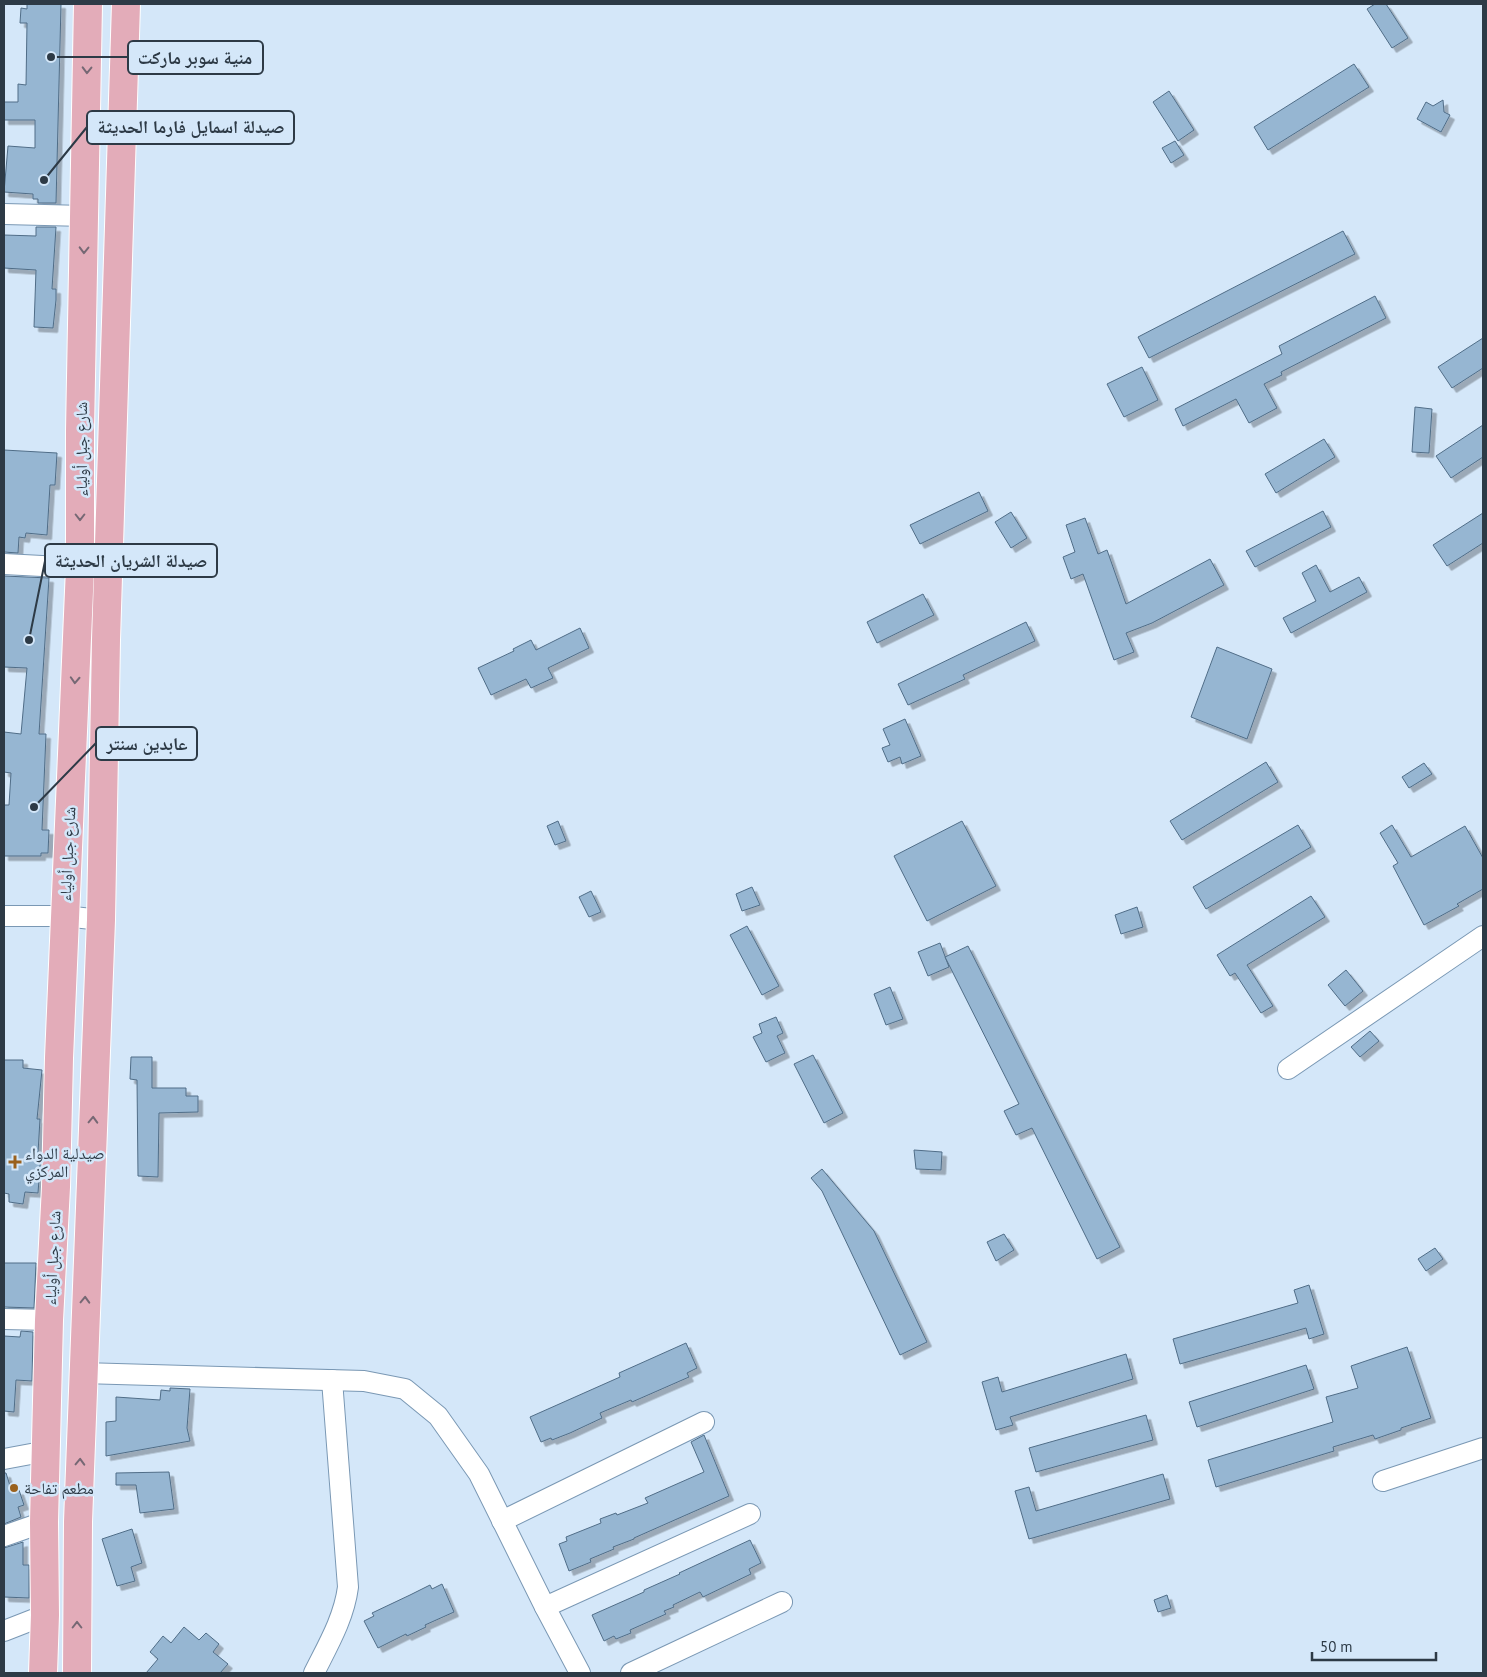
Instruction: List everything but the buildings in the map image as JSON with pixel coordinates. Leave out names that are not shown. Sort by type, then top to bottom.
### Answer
[{"type":"main road","name":"شارع جبل أولياء","points":[[43,1673],[45,1615],[44,1522],[49,1320],[56,1187],[64,916],[80,568],[80,431],[88,4]]},
{"type":"main road","name":"شارع جبل أولياء","points":[[77,1673],[78,1522],[82,1373],[101,920],[107,620],[126,4]]},
{"type":"street","points":[[4,214],[85,216]]},
{"type":"street","points":[[4,564],[80,568]]},
{"type":"street","points":[[4,916],[64,916],[101,920]]},
{"type":"street","points":[[1288,1068],[1483,936]]},
{"type":"street","points":[[4,1319],[49,1320]]},
{"type":"street","points":[[82,1373],[364,1380],[405,1388],[438,1416],[479,1474],[545,1608],[580,1673]]},
{"type":"street","points":[[314,1673],[339,1623],[347,1599],[348,1587],[332,1380]]},
{"type":"street","points":[[502,1521],[704,1422]]},
{"type":"street","points":[[1383,1481],[1483,1448]]},
{"type":"street","points":[[4,1459],[46,1451]]},
{"type":"street","points":[[545,1608],[750,1514]]},
{"type":"street","points":[[4,1536],[44,1522]]},
{"type":"street","points":[[631,1673],[782,1602]]},
{"type":"street","points":[[4,1631],[45,1615]]},
{"type":"place","name":"منية سوبر ماركت","points":[[51,57]]},
{"type":"place","name":"صيدلة اسمايل فارما الحديثة","points":[[44,180]]},
{"type":"place","name":"صيدلة الشريان الحديثة","points":[[29,640]]},
{"type":"place","name":"عابدين سنتر","points":[[34,807]]},
{"type":"place","name":"صيدلية الدواء المركزي","points":[[15,1162]]},
{"type":"place","name":"مطعم تفاحة","points":[[14,1488]]}]
